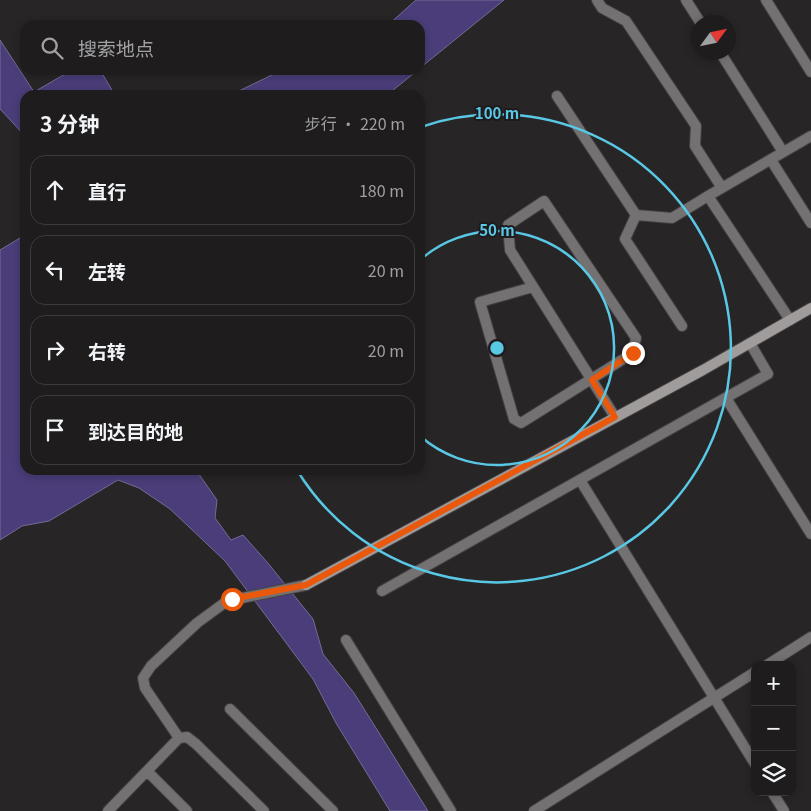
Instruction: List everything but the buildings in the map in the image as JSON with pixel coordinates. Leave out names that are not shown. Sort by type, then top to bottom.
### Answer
[{"type":"street","points":[[597,0],[602,8],[626,21],[696,126],[695,146],[722,188]]},
{"type":"street","points":[[686,0],[696,15]]},
{"type":"street","points":[[766,0],[811,72]]},
{"type":"street","points":[[725,60],[783,152]]},
{"type":"street","points":[[556,96],[636,215]]},
{"type":"street","points":[[636,215],[672,218],[811,136]]},
{"type":"street","points":[[771,160],[811,223]]},
{"type":"street","points":[[708,196],[790,320]]},
{"type":"street","points":[[533,287],[480,302],[514,419],[521,423],[592,380],[633,353],[636,338],[544,201],[508,225],[510,250],[533,287],[592,380],[615,417]]},
{"type":"street","points":[[636,215],[625,239],[682,326]]},
{"type":"street","points":[[179,738],[145,688],[143,678],[151,666],[197,622],[232,599],[306,585],[811,308]]},
{"type":"street","points":[[382,592],[768,374],[750,343]]},
{"type":"street","points":[[726,398],[811,534]]},
{"type":"street","points":[[580,480],[751,758]]},
{"type":"street","points":[[773,661],[811,637]]},
{"type":"street","points":[[346,640],[451,811]]},
{"type":"street","points":[[534,811],[751,675]]},
{"type":"street","points":[[230,710],[332,811]]},
{"type":"street","points":[[108,811],[179,738],[187,737],[264,811]]},
{"type":"street","points":[[147,771],[187,811]]},
{"type":"street","points":[[775,796],[784,811]]},
{"type":"shaded area","points":[[416,0],[504,0],[425,64],[425,20],[394,20]]},
{"type":"shaded area","points":[[0,40],[20,71],[20,75],[23,75],[33,90],[20,90],[20,131],[0,109]]},
{"type":"shaded area","points":[[63,75],[103,75],[112,90],[37,90]]},
{"type":"shaded area","points":[[272,75],[412,75],[393,90],[241,90]]},
{"type":"shaded area","points":[[20,238],[20,475],[200,475],[217,500],[215,518],[231,540],[243,535],[313,619],[323,654],[354,693],[428,811],[390,811],[336,723],[313,679],[225,561],[170,509],[139,488],[118,480],[49,521],[22,526],[0,540],[0,250]]},
{"type":"route","points":[[232,599],[306,585],[615,417],[592,380],[633,353]]}]
